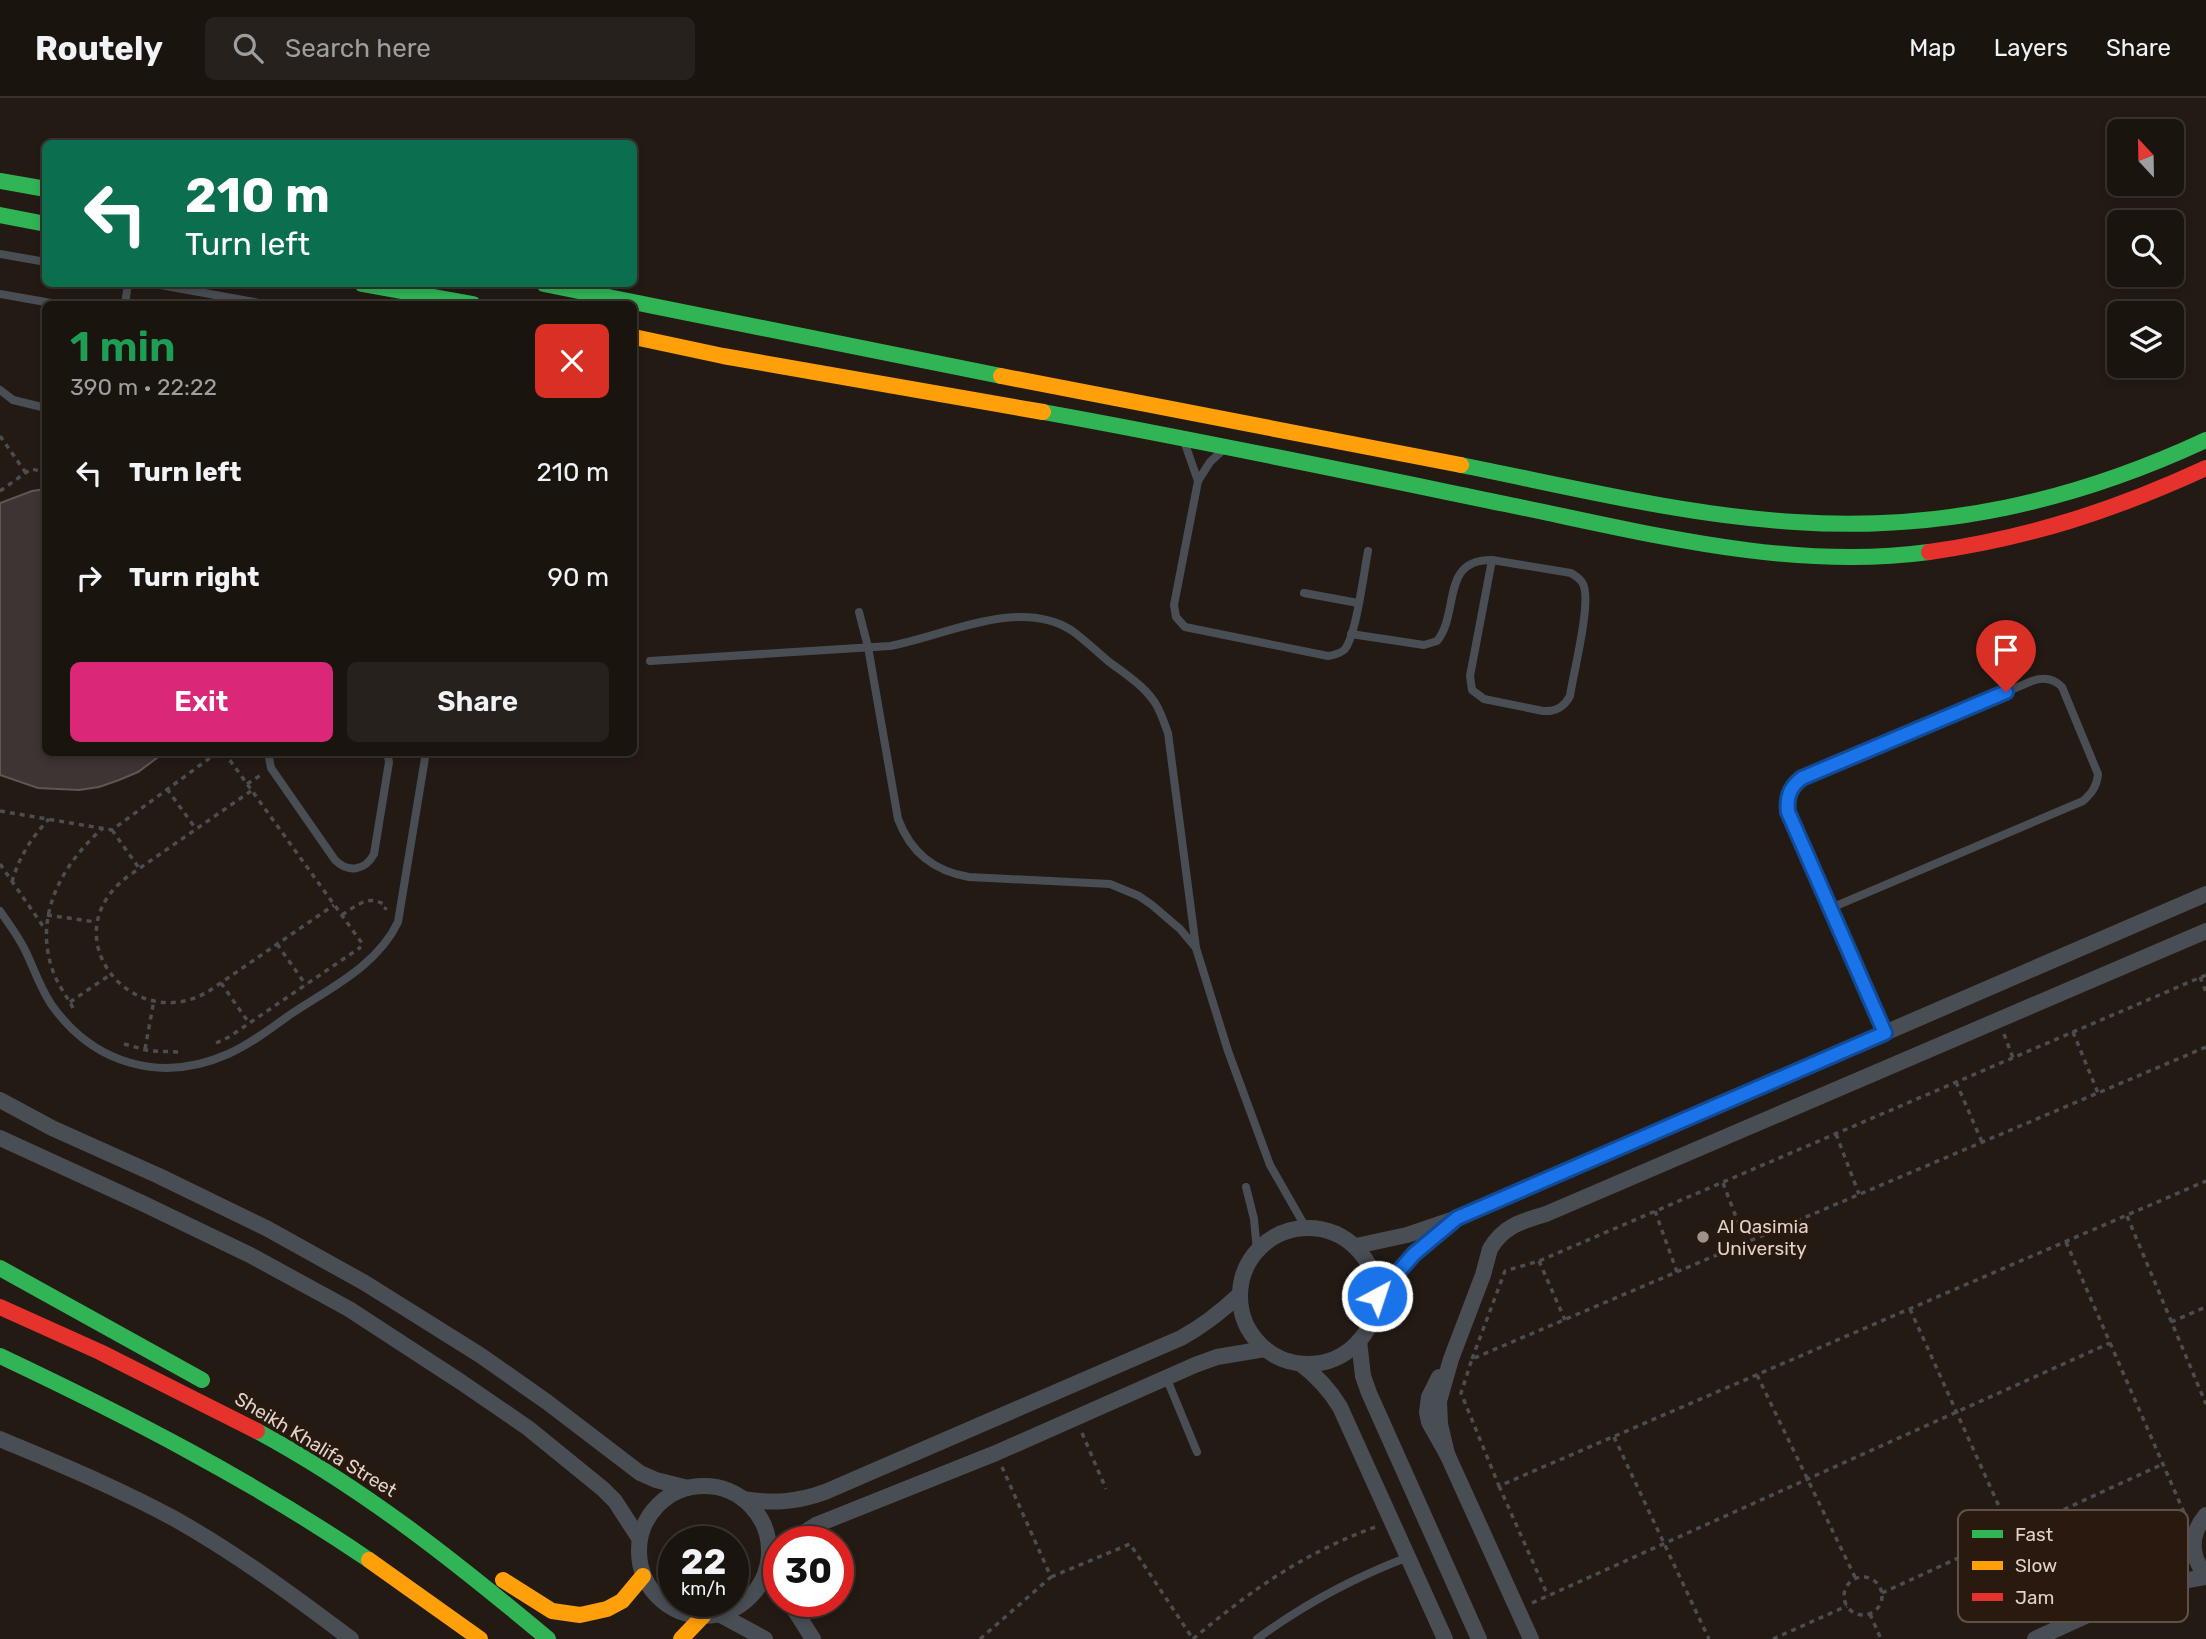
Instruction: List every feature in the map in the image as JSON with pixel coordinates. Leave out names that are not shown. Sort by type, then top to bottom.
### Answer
[{"type":"main road","points":[[0,181],[42,188]]},
{"type":"main road","points":[[0,215],[42,223]]},
{"type":"main road","points":[[374,287],[426,300]]},
{"type":"main road","points":[[559,287],[628,301]]},
{"type":"main road","points":[[637,303],[1701,512],[1771,521],[1893,523],[1953,518],[2012,508],[2107,483],[2206,440]]},
{"type":"main road","points":[[637,338],[723,356],[1182,437],[1702,544],[1824,556],[1887,556],[1945,551],[2010,539],[2071,523],[2126,503],[2206,468]]},
{"type":"main road","points":[[0,1268],[211,1385]]},
{"type":"main road","name":"Sheikh Khalifa Street","points":[[0,1307],[75,1340],[250,1425],[340,1479],[464,1568],[548,1639]]},
{"type":"main road","points":[[0,1356],[93,1399],[301,1516],[480,1639]]},
{"type":"main road","points":[[10,1379],[56,1396],[93,1399]]},
{"type":"main road","points":[[233,1402],[250,1425]]},
{"type":"main road","points":[[464,1568],[493,1575],[552,1611],[580,1615],[607,1609],[622,1601],[643,1576]]},
{"type":"main road","points":[[681,1639],[708,1617]]},
{"type":"street","points":[[1356,1246],[1407,1235],[1457,1218],[2206,894]]},
{"type":"street","points":[[1531,1639],[1447,1454],[1429,1422],[1427,1404],[1432,1390],[1451,1359],[1483,1275],[1507,1241],[1546,1214],[2206,931]]},
{"type":"street","points":[[0,1100],[52,1128],[159,1176],[317,1255],[480,1355],[640,1473],[688,1488]]},
{"type":"street","points":[[0,1138],[250,1255],[358,1315],[528,1428],[603,1489],[639,1538]]},
{"type":"street","points":[[1377,1296],[1414,1254],[1457,1218]]},
{"type":"street","points":[[1306,1228],[1333,1232],[1356,1246],[1374,1277],[1377,1296],[1372,1320],[1359,1341],[1350,1350],[1326,1362],[1301,1364],[1288,1361],[1265,1349],[1254,1338],[1241,1310],[1240,1294],[1244,1271],[1257,1251],[1279,1234],[1306,1228]]},
{"type":"street","points":[[743,1499],[760,1502],[793,1501],[825,1492],[1181,1338],[1222,1312],[1240,1294]]},
{"type":"street","points":[[1359,1341],[1368,1393],[1479,1639]]},
{"type":"street","points":[[814,1526],[996,1452],[1166,1377],[1217,1357],[1265,1349]]},
{"type":"street","points":[[1301,1364],[1329,1390],[1339,1406],[1445,1639]]},
{"type":"street","points":[[0,1439],[100,1482],[175,1520],[257,1569],[351,1639]]},
{"type":"street","points":[[658,1596],[643,1576],[638,1551],[639,1538],[644,1524],[656,1507],[674,1493],[702,1486],[731,1491],[755,1510],[764,1526]]},
{"type":"street","points":[[2188,1579],[2206,1576],[2194,1558],[2194,1541],[2198,1524],[2206,1515]]},
{"type":"street","points":[[2188,1549],[2194,1541]]},
{"type":"street","points":[[749,1598],[763,1574]]},
{"type":"street","points":[[716,1617],[765,1639]]},
{"type":"street","points":[[799,1617],[813,1639]]},
{"type":"street","points":[[2035,1639],[2072,1622]]},
{"type":"lane","points":[[0,254],[42,261]]},
{"type":"lane","points":[[172,287],[249,301]]},
{"type":"lane","points":[[0,294],[42,301]]},
{"type":"lane","points":[[0,390],[13,400],[42,407]]},
{"type":"lane","points":[[1182,437],[1198,481]]},
{"type":"lane","points":[[1226,447],[1210,462],[1198,481],[1174,604],[1174,611],[1180,623],[1192,630],[1328,656],[1343,650],[1351,634],[1368,551]]},
{"type":"lane","points":[[1351,634],[1424,645],[1437,641],[1445,629],[1461,570],[1469,563],[1479,560],[1492,560],[1571,573],[1584,585],[1586,604],[1570,696],[1560,709],[1544,711],[1484,699],[1472,690],[1470,676],[1492,560]]},
{"type":"lane","points":[[1304,593],[1358,603]]},
{"type":"lane","points":[[859,612],[868,647],[898,819],[910,844],[919,854],[940,869],[968,877],[1110,884],[1139,896],[1152,905],[1180,929],[1196,948]]},
{"type":"lane","points":[[650,661],[868,647],[915,641],[990,620],[1039,618],[1070,629],[1141,687],[1157,706],[1168,733],[1196,948],[1228,1051],[1270,1165],[1306,1228]]},
{"type":"lane","points":[[1831,908],[2088,797],[2096,786],[2098,774],[2062,687],[2048,679],[2032,681],[1802,778],[1787,797],[1788,812],[1885,1033]]},
{"type":"lane","points":[[269,756],[271,768],[335,860],[352,869],[367,865],[374,855],[387,756]]},
{"type":"lane","points":[[0,912],[20,941],[44,992],[74,1031],[86,1042],[122,1060],[159,1068],[195,1065],[230,1053],[373,958],[387,942],[398,922],[425,756]]},
{"type":"lane","points":[[1246,1187],[1254,1219],[1257,1251]]},
{"type":"lane","points":[[1166,1377],[1198,1452]]},
{"type":"lane","points":[[1257,1639],[1314,1600],[1354,1579],[1408,1557]]},
{"type":"path","points":[[0,436],[26,473]]},
{"type":"path","points":[[0,491],[31,470],[42,471]]},
{"type":"path","points":[[112,830],[212,756]]},
{"type":"path","points":[[226,756],[373,958]]},
{"type":"path","points":[[167,789],[196,829]]},
{"type":"path","points":[[251,790],[139,868],[108,893],[96,922],[96,944],[110,975],[132,993],[154,1000],[189,1000],[220,983],[334,905]]},
{"type":"path","points":[[0,811],[112,830],[139,868]]},
{"type":"path","points":[[12,881],[27,846],[49,819]]},
{"type":"path","points":[[80,1017],[54,973],[46,944],[47,915],[59,882],[68,867],[103,828]]},
{"type":"path","points":[[0,864],[46,930]]},
{"type":"path","points":[[342,915],[363,901],[372,900],[386,906],[385,915]]},
{"type":"path","points":[[47,915],[96,922]]},
{"type":"path","points":[[210,1045],[229,1037],[371,939]]},
{"type":"path","points":[[277,944],[306,985]]},
{"type":"path","points":[[70,1002],[110,975]]},
{"type":"path","points":[[1548,1596],[1461,1393],[1505,1271],[1539,1261],[2206,975]]},
{"type":"path","points":[[2200,977],[2206,992]]},
{"type":"path","points":[[220,983],[249,1023]]},
{"type":"path","points":[[145,1050],[154,1000]]},
{"type":"path","points":[[2073,1032],[2098,1093]]},
{"type":"path","points":[[121,1044],[145,1050],[184,1052]]},
{"type":"path","points":[[1472,1359],[2206,1047]]},
{"type":"path","points":[[1956,1082],[1982,1142]]},
{"type":"path","points":[[1836,1134],[1859,1195]]},
{"type":"path","points":[[1499,1486],[2206,1181]]},
{"type":"path","points":[[1723,1182],[1746,1243]]},
{"type":"path","points":[[1655,1211],[1677,1272]]},
{"type":"path","points":[[2127,1216],[2206,1405]]},
{"type":"path","points":[[2066,1242],[2182,1510]]},
{"type":"path","points":[[1539,1261],[1564,1320]]},
{"type":"path","points":[[2171,1322],[2206,1307]]},
{"type":"path","points":[[1910,1309],[2000,1510]]},
{"type":"path","points":[[1518,1609],[2110,1343]]},
{"type":"path","points":[[1757,1375],[1856,1579]]},
{"type":"path","points":[[1614,1437],[1709,1639]]},
{"type":"path","points":[[996,1452],[1051,1577]]},
{"type":"path","points":[[2063,1510],[2163,1464]]},
{"type":"path","points":[[980,1639],[1051,1577],[1130,1544],[1193,1639],[1233,1605],[1292,1564],[1392,1521]]},
{"type":"path","points":[[2188,1526],[2194,1541]]},
{"type":"path","points":[[1882,1593],[1958,1558]]},
{"type":"path","points":[[1869,1578],[1882,1593],[1880,1605],[1870,1614],[1857,1615],[1847,1606],[1844,1593],[1846,1587],[1856,1579],[1869,1578]]},
{"type":"path","points":[[1773,1639],[1847,1606]]},
{"type":"path","points":[[1870,1614],[1881,1639]]},
{"type":"path","points":[[2051,1622],[2055,1630]]},
{"type":"building","points":[[42,490],[42,756],[160,756],[138,772],[99,787],[79,790],[38,788],[0,775],[0,503]]},
{"type":"traffic: fast","points":[[0,181],[42,188]]},
{"type":"traffic: fast","points":[[0,215],[42,223]]},
{"type":"traffic: fast","points":[[379,287],[456,301]]},
{"type":"traffic: fast","points":[[559,287],[628,301]]},
{"type":"traffic: fast","points":[[637,303],[1001,376]]},
{"type":"traffic: fast","points":[[1043,412],[1718,546],[1824,557],[1876,557],[1929,552]]},
{"type":"traffic: fast","points":[[1461,465],[1711,513],[1795,522],[1849,524],[1955,517],[2006,508],[2107,480],[2206,440]]},
{"type":"traffic: fast","points":[[0,1268],[202,1380]]},
{"type":"traffic: fast","points":[[0,1356],[189,1451],[280,1503],[369,1560]]},
{"type":"traffic: fast","points":[[257,1431],[334,1477],[408,1528],[548,1639]]},
{"type":"traffic: slow","points":[[637,338],[723,356],[1043,412]]},
{"type":"traffic: slow","points":[[1001,376],[1461,465]]},
{"type":"traffic: slow","points":[[369,1560],[480,1639]]},
{"type":"traffic: slow","points":[[503,1580],[552,1611],[580,1615],[607,1609],[622,1601],[643,1576]]},
{"type":"traffic: slow","points":[[681,1639],[702,1617]]},
{"type":"traffic: jam","points":[[1929,552],[2002,539],[2071,520],[2138,497],[2206,468]]},
{"type":"traffic: jam","points":[[0,1307],[100,1352],[257,1431]]},
{"type":"place","name":"Al Qasimia University","points":[[1703,1237]]},
{"type":"route","points":[[1377,1296],[1414,1254],[1457,1218],[1885,1033],[1788,812],[1787,797],[1790,789],[1802,778],[2006,692]]}]
